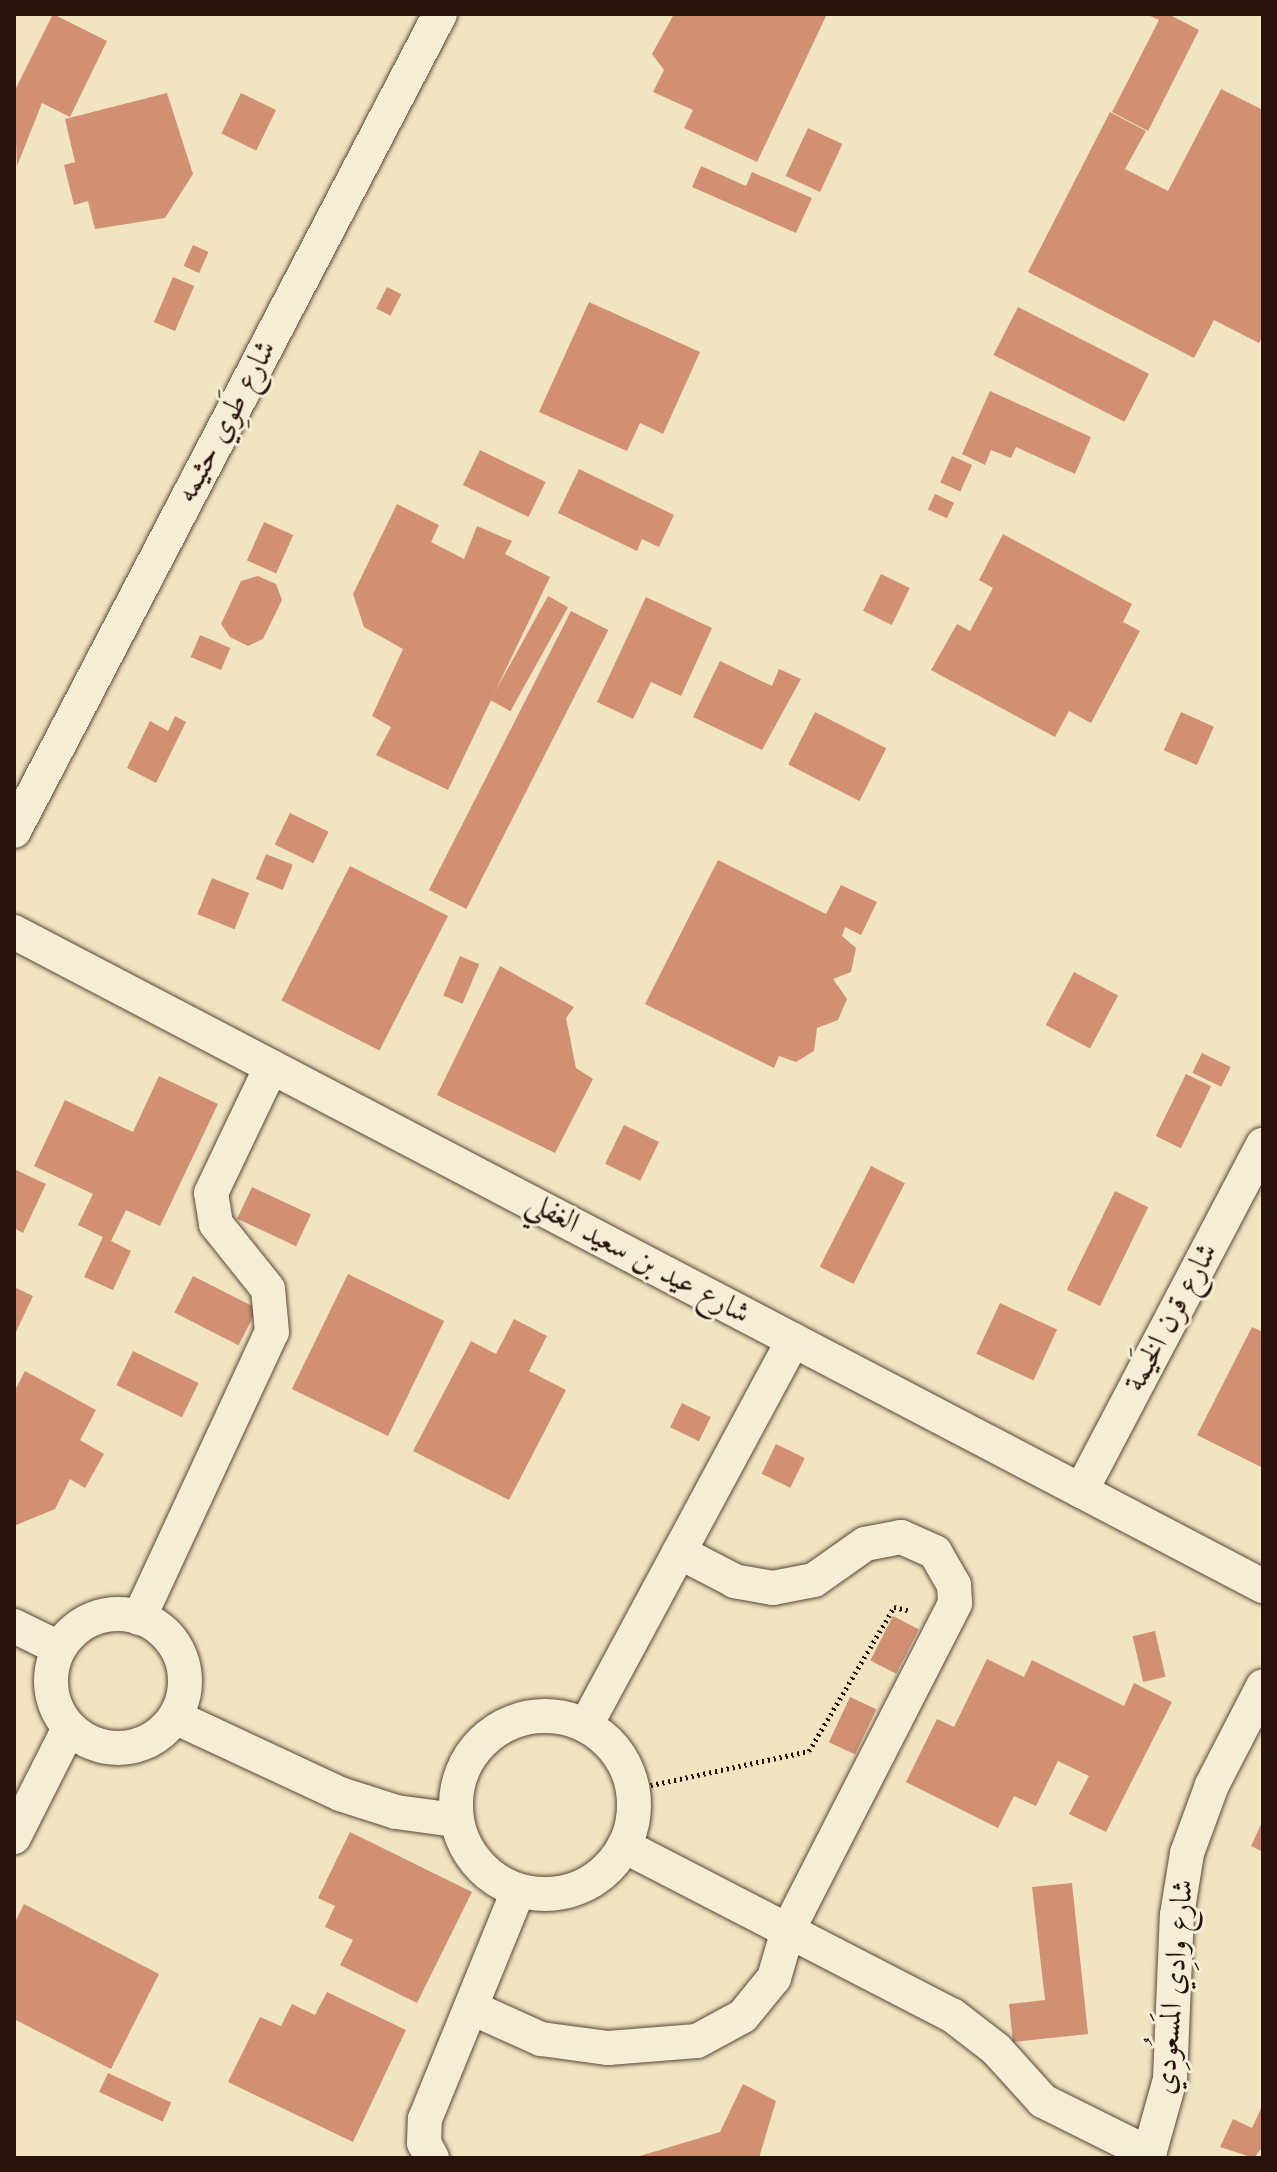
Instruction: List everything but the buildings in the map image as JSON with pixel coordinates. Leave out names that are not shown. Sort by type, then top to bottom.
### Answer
[{"type":"street","name":"شارع طَوِي حثيمه","points":[[14,831],[440,14]]},
{"type":"street","name":"شارع عيد بن سعيد الغفلي","points":[[14,932],[1263,1586]]},
{"type":"street","points":[[139,1618],[272,1332],[268,1289],[216,1224],[211,1193],[271,1067]]},
{"type":"street","name":"شارع قرن الخَيمة","points":[[1081,1491],[1263,1145]]},
{"type":"street","points":[[586,1725],[793,1340]]},
{"type":"street","points":[[472,2008],[505,2026],[574,2046],[639,2049],[697,2041],[723,2030],[760,1998],[783,1955],[788,1930],[951,1622],[954,1585],[947,1568],[927,1547],[901,1537],[865,1544],[814,1580],[773,1588],[735,1581],[679,1552]]},
{"type":"street","points":[[111,1614],[139,1618],[169,1637],[180,1654],[184,1697],[175,1717],[144,1743],[125,1748],[95,1744],[69,1728],[50,1681],[59,1648],[90,1619],[111,1614]]},
{"type":"street","points":[[14,1626],[59,1648]]},
{"type":"street","name":"شارع وادِي المَسعُودِي","points":[[1149,2156],[1170,2079],[1177,1915],[1187,1853],[1212,1785],[1263,1686]]},
{"type":"street","points":[[538,1715],[586,1725],[617,1751],[633,1789],[624,1846],[610,1867],[568,1892],[518,1891],[477,1865],[456,1820],[462,1771],[492,1732],[538,1715]]},
{"type":"street","points":[[175,1717],[340,1794],[396,1812],[456,1820]]},
{"type":"street","points":[[14,1837],[69,1728]]},
{"type":"street","points":[[624,1846],[952,2015],[996,2049],[1043,2101],[1149,2156]]},
{"type":"street","points":[[432,2158],[424,2143],[425,2119],[518,1891]]},
{"type":"path","points":[[633,1789],[809,1751],[894,1607],[951,1622]]}]
